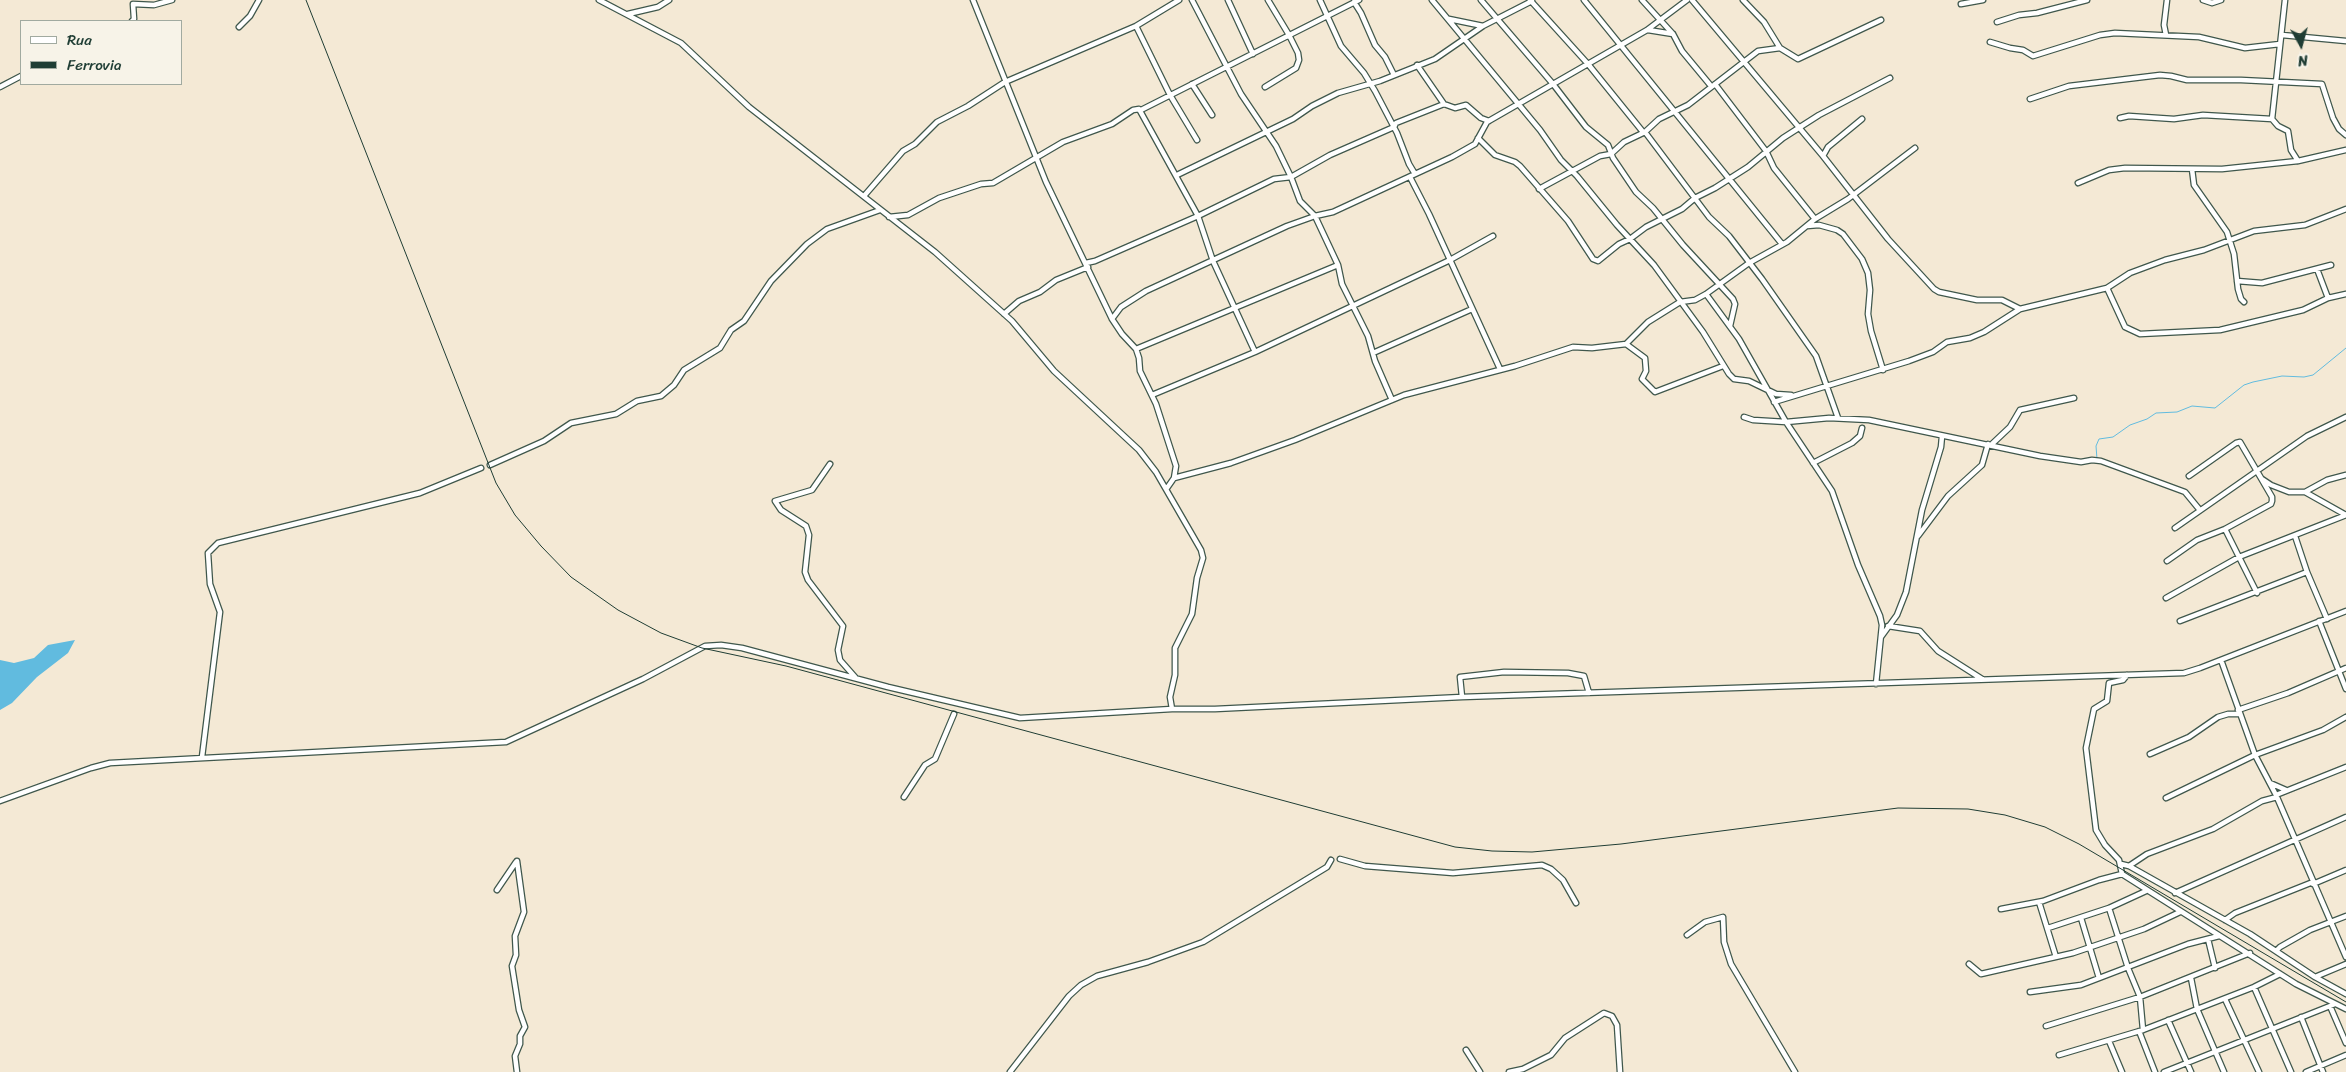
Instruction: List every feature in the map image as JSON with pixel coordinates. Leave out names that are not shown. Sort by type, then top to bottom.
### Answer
[{"type":"street","points":[[133,20],[133,4],[154,5],[172,0]]},
{"type":"street","points":[[239,26],[250,16],[259,0]]},
{"type":"street","points":[[599,0],[688,48],[749,107],[889,217],[918,237],[1004,314],[1064,382],[1080,394],[1139,450],[1167,488],[1201,550],[1203,558],[1192,614],[1175,648],[1175,675],[1170,697],[1172,709]]},
{"type":"street","points":[[628,14],[658,7],[669,0]]},
{"type":"street","points":[[973,0],[987,30],[1005,82],[1016,102],[1036,158],[1112,319],[1122,334],[1136,349],[1140,371],[1152,395],[1176,466],[1174,478],[1167,488]]},
{"type":"street","points":[[864,196],[903,151],[915,144],[937,122],[962,110],[1005,82],[1136,26],[1179,0]]},
{"type":"street","points":[[1192,0],[1228,65],[1241,94],[1276,146],[1291,176],[1300,201],[1315,216],[1338,264],[1339,275],[1352,306],[1368,336],[1392,400]]},
{"type":"street","points":[[1228,0],[1253,54]]},
{"type":"street","points":[[1265,87],[1298,65],[1298,53],[1268,0]]},
{"type":"street","points":[[1320,0],[1341,46],[1353,58],[1370,83],[1394,127],[1415,174]]},
{"type":"street","points":[[1432,0],[1519,104],[1561,160],[1654,265],[1703,332],[1723,366],[1734,379],[1749,381],[1776,394],[1791,396]]},
{"type":"street","points":[[1481,0],[1553,84],[1586,127],[1608,145],[1611,154],[1632,186],[1720,284],[1735,304],[1730,326]]},
{"type":"street","points":[[1177,176],[1338,93],[1394,75],[1435,59],[1483,26],[1531,0],[1588,64],[1644,132],[1709,218],[1729,236],[1749,263],[1816,356],[1838,418]]},
{"type":"street","points":[[1584,0],[1619,46],[1782,244]]},
{"type":"street","points":[[1642,0],[1673,34],[1682,51],[1713,85],[1766,151],[1774,168],[1815,219]]},
{"type":"street","points":[[1112,319],[1121,306],[1131,299],[1315,216],[1333,212],[1410,177],[1475,144],[1488,121],[1647,30],[1687,0]]},
{"type":"street","points":[[1692,0],[1823,156],[1912,267],[1939,292],[1976,300],[2002,300],[2014,304],[2020,309]]},
{"type":"street","points":[[1743,0],[1764,22],[1780,48],[1798,58],[1881,20]]},
{"type":"street","points":[[1960,4],[1983,0]]},
{"type":"street","points":[[1997,22],[2019,14],[2037,13],[2087,0]]},
{"type":"street","points":[[2166,34],[2164,25],[2167,0]]},
{"type":"street","points":[[2203,0],[2218,1]]},
{"type":"street","points":[[2285,0],[2272,119],[2278,126],[2288,131],[2291,150],[2298,161]]},
{"type":"street","points":[[889,217],[908,215],[938,198],[981,184],[993,183],[1063,142],[1120,120],[1133,110],[1141,110],[1356,1],[1375,45],[1385,57],[1394,75]]},
{"type":"street","points":[[1448,19],[1483,26]]},
{"type":"street","points":[[1136,26],[1170,95],[1197,140]]},
{"type":"street","points":[[1647,30],[1673,34]]},
{"type":"street","points":[[1990,42],[2024,50],[2036,56],[2100,35],[2115,33],[2166,34],[2206,38],[2245,48],[2280,44]]},
{"type":"street","points":[[2282,35],[2346,41]]},
{"type":"street","points":[[1539,189],[1600,156],[1611,154],[1624,142],[1644,132],[1672,110],[1688,105],[1758,51],[1780,48]]},
{"type":"street","points":[[1417,65],[1444,104],[1455,108],[1466,105],[1481,118],[1488,121]]},
{"type":"street","points":[[2030,99],[2068,86],[2160,75],[2187,80],[2322,84],[2333,118],[2339,129],[2346,135]]},
{"type":"street","points":[[0,87],[20,77]]},
{"type":"street","points":[[1478,138],[1495,155],[1515,162],[1568,221],[1596,261],[1608,255],[1619,244],[1660,219],[1682,209],[1695,198],[1756,161],[1766,151],[1819,115],[1890,78]]},
{"type":"street","points":[[1192,84],[1212,116]]},
{"type":"street","points":[[1004,314],[1019,302],[1040,292],[1056,280],[1087,265],[1198,216],[1274,179],[1291,176],[1330,155],[1394,127],[1396,123],[1444,104]]},
{"type":"street","points":[[1141,110],[1198,216],[1213,261],[1255,352]]},
{"type":"street","points":[[2120,118],[2174,119],[2203,115],[2272,119]]},
{"type":"street","points":[[1823,156],[1828,147],[1862,119]]},
{"type":"street","points":[[1174,478],[1231,462],[1295,440],[1404,394],[1500,369],[1573,347],[1592,348],[1626,344],[1648,322],[1680,302],[1695,300],[1706,294],[1749,263],[1782,244],[1815,219],[1853,195],[1915,148]]},
{"type":"street","points":[[2078,183],[2109,170],[2125,168],[2143,167],[2192,170],[2298,161],[2346,150]]},
{"type":"street","points":[[2192,170],[2194,185],[2230,240],[2241,299],[2244,302]]},
{"type":"street","points":[[1410,177],[1500,369]]},
{"type":"street","points":[[1774,402],[1883,370],[1933,352],[1947,342],[1977,335],[2002,322],[2020,309],[2107,288],[2147,266],[2204,250],[2254,231],[2305,225],[2346,209]]},
{"type":"street","points":[[490,465],[544,441],[571,423],[616,414],[637,401],[661,396],[674,384],[684,370],[720,348],[731,330],[744,321],[770,281],[807,244],[827,229],[880,210]]},
{"type":"street","points":[[1807,226],[1819,226],[1837,230],[1843,234],[1862,259],[1868,273],[1870,290],[1868,314],[1871,331],[1883,370]]},
{"type":"street","points":[[1152,395],[1255,352],[1450,260],[1493,236]]},
{"type":"street","points":[[1136,349],[1338,264]]},
{"type":"street","points":[[2237,281],[2262,283],[2331,265]]},
{"type":"street","points":[[2317,269],[2328,298]]},
{"type":"street","points":[[2107,288],[2125,327],[2140,334],[2220,330],[2303,310],[2328,298],[2346,294]]},
{"type":"street","points":[[1706,294],[1730,326],[1786,422],[1832,491],[1858,565],[1878,607],[1882,625],[1876,684]]},
{"type":"street","points":[[1373,352],[1472,309]]},
{"type":"street","points":[[1626,344],[1645,358],[1646,371],[1642,379],[1655,392],[1723,366]]},
{"type":"street","points":[[1917,536],[1948,496],[1982,465],[1990,444],[2010,427],[2020,410],[2074,398]]},
{"type":"street","points":[[1744,417],[1752,420],[1786,422],[1818,418],[1838,418],[1887,422],[1942,436],[2081,462],[2102,461],[2185,492],[2199,510]]},
{"type":"street","points":[[2175,528],[2307,436],[2346,417]]},
{"type":"street","points":[[1813,463],[1852,443],[1860,436],[1862,428]]},
{"type":"street","points":[[1880,638],[1897,615],[1906,592],[1922,510],[1941,447],[1942,436]]},
{"type":"street","points":[[2167,561],[2198,540],[2225,529],[2270,504],[2272,497],[2240,442],[2189,476]]},
{"type":"street","points":[[830,464],[812,490],[775,501],[781,510],[806,526],[809,535],[805,572],[808,580],[843,626],[838,650],[840,660],[856,678]]},
{"type":"street","points":[[202,757],[220,612],[210,584],[208,553],[218,543],[420,493],[481,468]]},
{"type":"street","points":[[2261,478],[2281,490],[2305,492],[2327,480],[2346,475]]},
{"type":"street","points":[[2305,492],[2346,515]]},
{"type":"street","points":[[2166,598],[2239,557],[2346,515]]},
{"type":"street","points":[[2225,529],[2256,593]]},
{"type":"street","points":[[2296,536],[2307,572],[2327,619]]},
{"type":"street","points":[[2180,621],[2307,572]]},
{"type":"street","points":[[0,801],[110,763],[506,742],[643,679],[706,646],[721,645],[742,648],[1020,718],[1172,709],[1462,697],[2184,672],[2221,660],[2346,612]]},
{"type":"street","points":[[2319,621],[2346,689]]},
{"type":"street","points":[[1888,626],[1920,631],[1938,651],[1983,680]]},
{"type":"street","points":[[2221,660],[2255,755],[2277,796],[2346,957]]},
{"type":"street","points":[[2150,754],[2189,737],[2218,717],[2239,712],[2346,668]]},
{"type":"street","points":[[1462,697],[1460,677],[1504,672],[1568,673],[1584,676],[1589,694]]},
{"type":"street","points":[[2128,675],[2123,680],[2109,683],[2107,701],[2094,709],[2086,748],[2096,830],[2120,864],[2122,874],[2180,912],[2250,953],[2280,974],[2332,1005],[2346,1009]]},
{"type":"street","points":[[904,797],[925,765],[935,759],[954,714]]},
{"type":"street","points":[[2166,798],[2255,755],[2323,730],[2346,718]]},
{"type":"street","points":[[2129,866],[2147,854],[2213,830],[2262,801],[2277,796],[2286,790],[2346,767]]},
{"type":"street","points":[[2270,783],[2286,790]]},
{"type":"street","points":[[2175,893],[2254,860],[2295,838],[2346,817]]},
{"type":"street","points":[[1340,859],[1365,866],[1453,872],[1542,866],[1551,868],[1563,880],[1576,903]]},
{"type":"street","points":[[1010,1072],[1069,996],[1081,985],[1097,976],[1148,962],[1203,942],[1327,867],[1331,860]]},
{"type":"street","points":[[497,890],[517,861],[524,908],[515,936],[516,955],[512,966],[519,1010],[525,1027],[520,1036],[520,1044],[515,1056],[516,1072]]},
{"type":"street","points":[[2120,864],[2129,866],[2250,934],[2315,977],[2346,994]]},
{"type":"street","points":[[2225,920],[2235,912],[2346,870]]},
{"type":"street","points":[[2001,908],[2040,902],[2099,880],[2122,874]]},
{"type":"street","points":[[2048,928],[2109,908],[2146,891]]},
{"type":"street","points":[[2040,902],[2056,957]]},
{"type":"street","points":[[2109,908],[2128,968],[2140,997],[2141,1030],[2155,1072]]},
{"type":"street","points":[[1970,964],[1981,974],[2056,957],[2118,939],[2180,912]]},
{"type":"street","points":[[2276,951],[2287,942],[2346,916]]},
{"type":"street","points":[[1688,935],[1704,922],[1723,917],[1724,942],[1731,964],[1795,1072]]},
{"type":"street","points":[[2081,918],[2099,978]]},
{"type":"street","points":[[2030,992],[2060,989],[2099,978],[2219,936]]},
{"type":"street","points":[[2208,939],[2215,968]]},
{"type":"street","points":[[2046,1026],[2140,997],[2250,953]]},
{"type":"street","points":[[2315,977],[2346,964]]},
{"type":"street","points":[[2059,1056],[2109,1041],[2197,1010],[2254,987],[2280,974]]},
{"type":"street","points":[[2191,978],[2197,1010],[2224,1072]]},
{"type":"street","points":[[2254,987],[2290,1072]]},
{"type":"street","points":[[2225,999],[2259,1072]]},
{"type":"street","points":[[2164,1072],[2215,1050],[2332,1005]]},
{"type":"street","points":[[2332,1005],[2346,1043]]},
{"type":"street","points":[[1509,1072],[1524,1069],[1551,1055],[1565,1038],[1604,1013],[1612,1016],[1617,1025],[1620,1072]]},
{"type":"street","points":[[2301,1017],[2323,1072]]},
{"type":"street","points":[[2168,1020],[2191,1072]]},
{"type":"street","points":[[2109,1041],[2122,1072]]},
{"type":"street","points":[[1466,1050],[1480,1072]]},
{"type":"street","points":[[2306,1072],[2346,1055]]},
{"type":"water","points":[[75,640],[68,653],[37,677],[12,703],[0,710],[0,660],[14,663],[34,658],[48,645]]},
{"type":"waterway","points":[[2097,459],[2096,446],[2099,439],[2113,437],[2130,425],[2147,419],[2156,413],[2177,412],[2192,406],[2215,408],[2244,385],[2282,376],[2304,377],[2313,375],[2346,348]]},
{"type":"railway","points":[[306,0],[496,483],[515,515],[571,577],[618,610],[661,633],[702,648],[786,666],[1455,847],[1492,851],[1532,852],[1621,844],[1898,808],[1968,809],[2005,815],[2045,827],[2079,844],[2346,1002]]}]
